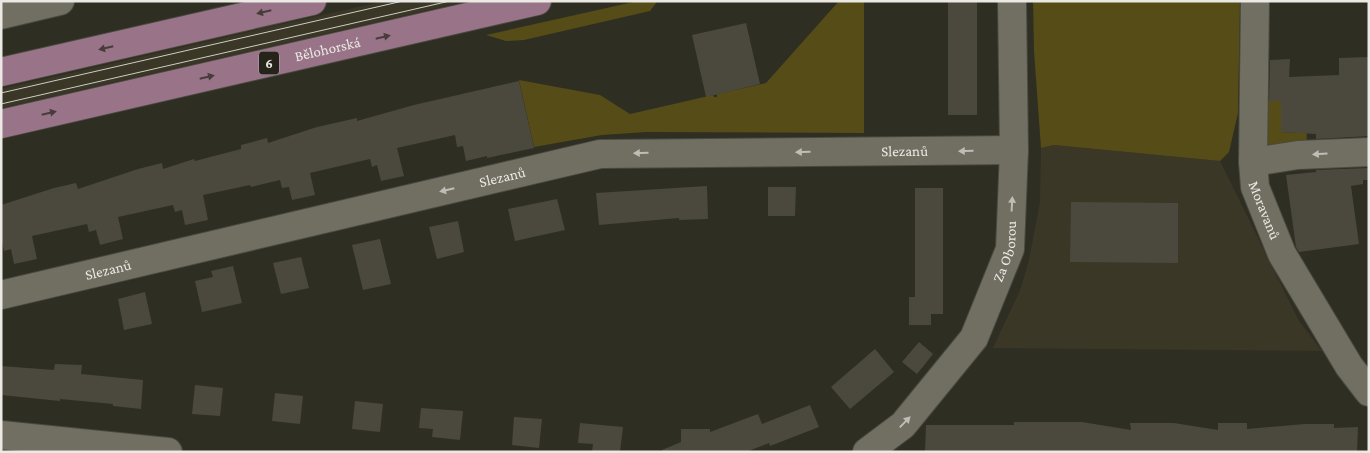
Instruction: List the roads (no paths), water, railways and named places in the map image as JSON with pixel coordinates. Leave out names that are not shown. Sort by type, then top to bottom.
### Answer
[{"type":"main road","points":[[1,72],[312,1]]},
{"type":"main road","name":"Bělohorská","points":[[1,124],[537,1]]},
{"type":"street","points":[[1,15],[60,1]]},
{"type":"street","name":"Za Oborou","points":[[867,452],[903,425],[974,338],[1010,249],[1014,150],[1012,1]]},
{"type":"street","name":"Moravanů","points":[[1255,1],[1253,162],[1255,187],[1282,254],[1359,366],[1369,392]]},
{"type":"street","name":"Slezanů","points":[[1,295],[600,154],[1014,150]]},
{"type":"street","points":[[1253,162],[1298,155],[1369,152]]},
{"type":"street","points":[[1,435],[168,452]]},
{"type":"tram line","points":[[1,93],[403,1]]},
{"type":"tram line","points":[[1,104],[450,1]]}]
